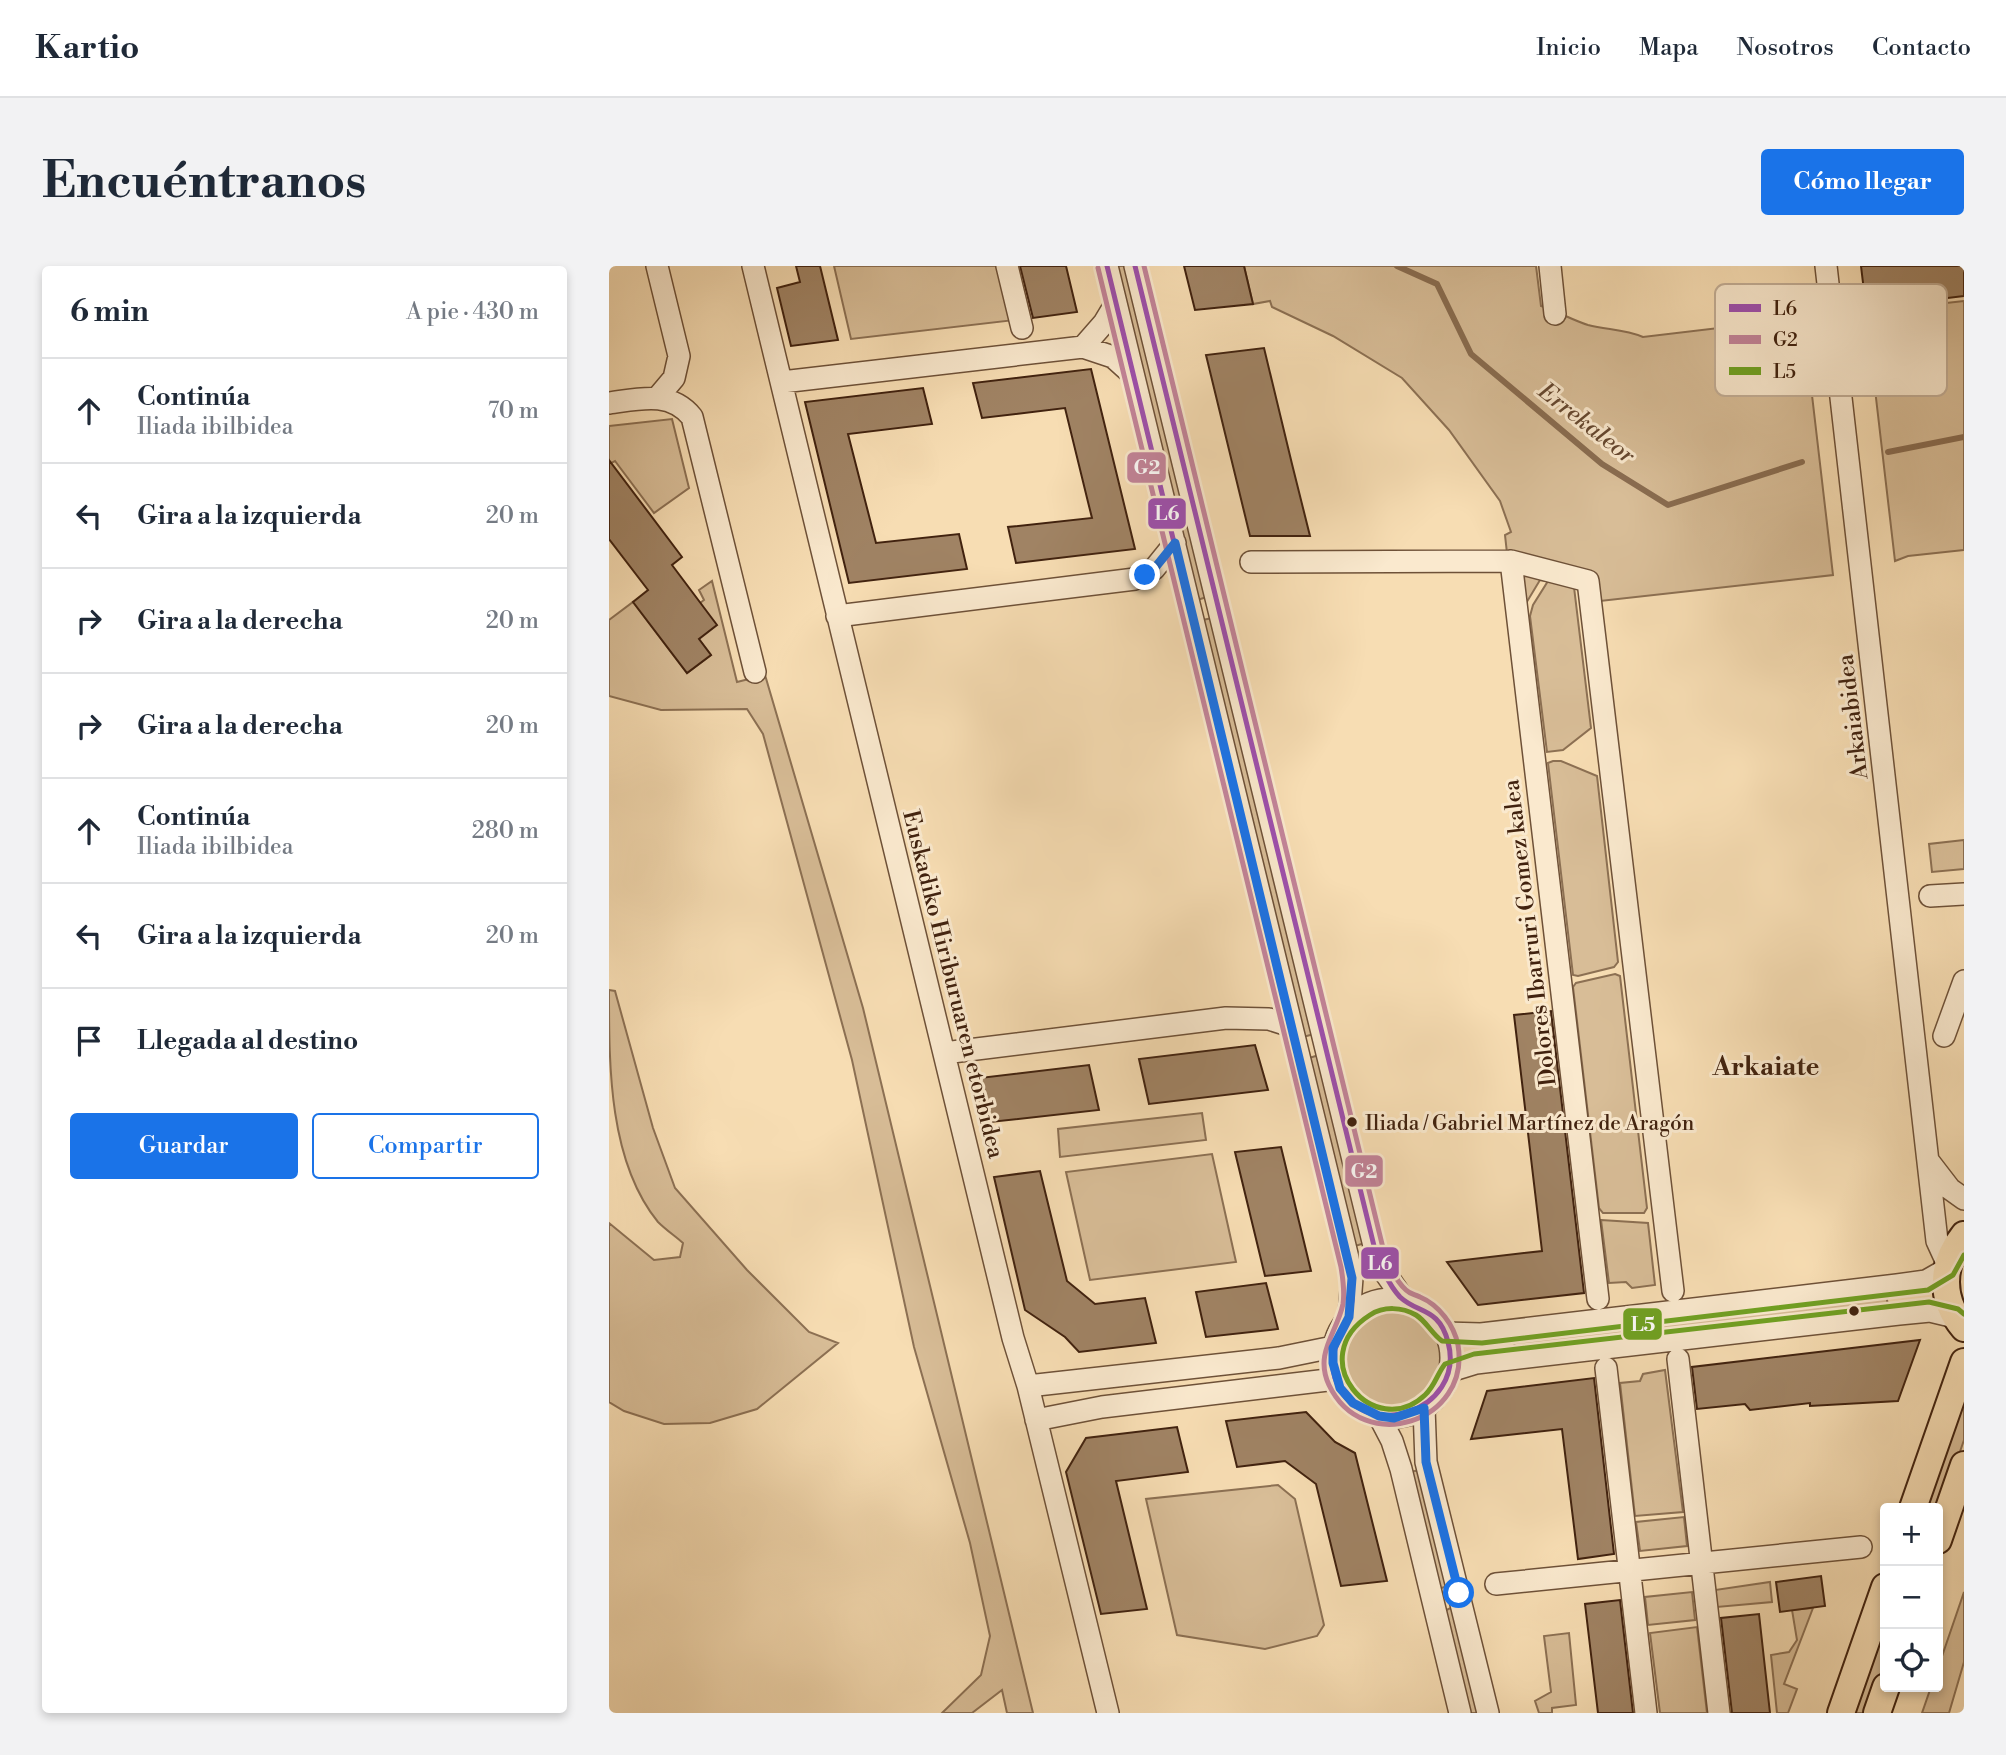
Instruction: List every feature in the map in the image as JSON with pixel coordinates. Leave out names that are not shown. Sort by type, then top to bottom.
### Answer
[{"type":"main road","points":[[1959,1322],[1946,1298],[1947,1267],[1964,1236]]},
{"type":"main road","points":[[1915,1503],[1964,1362]]},
{"type":"main road","points":[[1943,1526],[1964,1465]]},
{"type":"main road","points":[[1841,1713],[1880,1601]]},
{"type":"main road","points":[[1877,1713],[1884,1692]]},
{"type":"street","points":[[657,266],[679,356],[674,378],[658,397]]},
{"type":"street","name":"Euskadiko Hiriburuaren etorbidea","points":[[754,266],[1013,1338],[1028,1386],[1108,1713]]},
{"type":"street","points":[[1007,266],[1022,328]]},
{"type":"street","points":[[1107,266],[1348,1258],[1352,1278],[1349,1317],[1333,1348],[1336,1379],[1353,1403],[1379,1416],[1394,1418],[1424,1408],[1440,1392],[1450,1371],[1451,1352],[1445,1333],[1428,1311],[1403,1300],[1380,1300],[1349,1317]]},
{"type":"street","points":[[1135,266],[1372,1237],[1381,1267],[1403,1300]]},
{"type":"street","points":[[1550,266],[1555,314]]},
{"type":"street","name":"Arkaiabidea","points":[[1826,266],[1828,284]]},
{"type":"street","points":[[1083,347],[1104,323],[1116,303]]},
{"type":"street","points":[[782,382],[1083,347],[1101,350],[1133,375]]},
{"type":"street","name":"Arkaiabidea","points":[[1841,396],[1937,1241],[1947,1267]]},
{"type":"street","points":[[609,403],[658,397],[686,410],[692,417],[755,672]]},
{"type":"street","points":[[837,616],[1135,579],[1154,569],[1175,543]]},
{"type":"street","points":[[1251,562],[1511,561],[1588,581],[1673,1291]]},
{"type":"street","name":"Dolores Ibarruri Gomez kalea","points":[[1511,561],[1598,1299]]},
{"type":"street","points":[[1930,897],[1964,894]]},
{"type":"street","points":[[1944,1037],[1964,981]]},
{"type":"street","points":[[944,1053],[1226,1018],[1269,1018],[1291,1026]]},
{"type":"street","points":[[1930,1163],[1950,1189],[1964,1199]]},
{"type":"street","points":[[1445,1333],[1481,1334],[1897,1285],[1926,1281],[1947,1267]]},
{"type":"street","points":[[1450,1371],[1476,1363],[1930,1311],[1959,1322]]},
{"type":"street","points":[[1028,1386],[1279,1358],[1333,1348]]},
{"type":"street","points":[[1678,1359],[1719,1713]]},
{"type":"street","points":[[1606,1368],[1646,1713]]},
{"type":"street","points":[[1036,1420],[1102,1407],[1336,1379]]},
{"type":"street","points":[[1424,1408],[1426,1462],[1488,1713]]},
{"type":"street","points":[[1379,1416],[1392,1441],[1401,1469],[1460,1713]]},
{"type":"street","points":[[1496,1584],[1861,1547]]},
{"type":"shaded area","points":[[834,266],[1002,266],[1015,320],[851,339]]},
{"type":"shaded area","points":[[1115,266],[1126,266],[1207,597],[1197,600]]},
{"type":"shaded area","points":[[1244,266],[1536,266],[1541,306],[1588,325],[1643,337],[1715,328],[1715,396],[1812,396],[1833,575],[1600,601],[1574,587],[1591,728],[1563,750],[1547,752],[1530,616],[1533,605],[1548,581],[1540,580],[1522,610],[1507,553],[1505,535],[1511,532],[1500,501],[1449,430],[1402,378],[1333,336],[1272,307],[1270,301],[1253,304]]},
{"type":"shaded area","points":[[1964,301],[1964,550],[1908,556],[1895,561],[1876,396],[1947,396],[1947,303]]},
{"type":"shaded area","points":[[672,419],[689,488],[654,513],[615,461],[609,464],[609,426]]},
{"type":"shaded area","points":[[712,581],[737,682],[765,675],[863,1008],[1033,1713],[1007,1713],[1002,1690],[972,1713],[942,1713],[981,1675],[990,1636],[970,1543],[914,1347],[852,1060],[763,734],[747,709],[661,710],[609,696],[609,620],[633,602],[687,673],[711,655],[699,639],[700,603],[704,600],[699,590]]},
{"type":"shaded area","points":[[1213,618],[1314,1034],[1303,1037],[1202,620]]},
{"type":"shaded area","points":[[1561,761],[1597,776],[1618,962],[1614,967],[1578,976],[1573,975],[1548,763]]},
{"type":"shaded area","points":[[1964,840],[1964,869],[1932,872],[1929,844]]},
{"type":"shaded area","points":[[1615,974],[1620,976],[1647,1208],[1644,1213],[1603,1213],[1599,1208],[1573,987],[1576,983]]},
{"type":"shaded area","points":[[609,990],[615,991],[653,1128],[675,1188],[747,1270],[809,1332],[838,1343],[757,1409],[710,1423],[664,1424],[624,1411],[609,1402],[609,1223],[654,1260],[680,1257],[683,1243],[658,1222],[642,1198],[621,1143],[612,1082]]},
{"type":"shaded area","points":[[1319,1055],[1365,1243],[1355,1246],[1309,1058]]},
{"type":"shaded area","points":[[1202,1113],[1206,1140],[1060,1157],[1058,1129]]},
{"type":"shaded area","points":[[1212,1154],[1236,1262],[1090,1280],[1066,1172]]},
{"type":"shaded area","points":[[1601,1220],[1648,1223],[1655,1285],[1632,1288],[1626,1282],[1609,1283]]},
{"type":"shaded area","points":[[1886,1295],[1888,1305],[1652,1333],[1651,1322]]},
{"type":"shaded area","points":[[1392,1311],[1411,1315],[1426,1326],[1437,1341],[1441,1360],[1437,1379],[1426,1394],[1411,1405],[1392,1409],[1373,1405],[1358,1394],[1347,1379],[1343,1360],[1347,1341],[1358,1326],[1373,1315]]},
{"type":"shaded area","points":[[1628,1326],[1629,1336],[1515,1349],[1514,1339]]},
{"type":"shaded area","points":[[1665,1370],[1683,1512],[1635,1516],[1620,1383],[1640,1381],[1643,1374]]},
{"type":"shaded area","points":[[1960,1404],[1964,1405],[1964,1440],[1942,1503],[1925,1503]]},
{"type":"shaded area","points":[[1420,1470],[1448,1586],[1438,1589],[1410,1472]]},
{"type":"shaded area","points":[[1278,1485],[1295,1499],[1324,1625],[1317,1636],[1265,1649],[1177,1635],[1146,1499]]},
{"type":"shaded area","points":[[1684,1517],[1687,1546],[1640,1551],[1636,1522]]},
{"type":"shaded area","points":[[1770,1582],[1772,1602],[1717,1607],[1715,1590]]},
{"type":"shaded area","points":[[1692,1592],[1695,1620],[1648,1625],[1645,1597]]},
{"type":"shaded area","points":[[1964,1592],[1964,1662],[1949,1713],[1922,1713],[1929,1692],[1943,1692],[1943,1653]]},
{"type":"shaded area","points":[[1453,1607],[1480,1713],[1469,1713],[1444,1611]]},
{"type":"shaded area","points":[[1813,1608],[1784,1684],[1797,1689],[1788,1713],[1777,1713],[1771,1655],[1789,1652],[1797,1640],[1792,1610]]},
{"type":"shaded area","points":[[1697,1627],[1707,1713],[1660,1713],[1650,1633]]},
{"type":"shaded area","points":[[1880,1631],[1880,1678],[1868,1713],[1851,1713]]},
{"type":"shaded area","points":[[1569,1633],[1576,1705],[1552,1708],[1552,1713],[1539,1713],[1535,1701],[1551,1692],[1544,1636]]},
{"type":"building","points":[[796,266],[820,266],[838,340],[791,346],[777,288],[800,282]]},
{"type":"building","points":[[1020,266],[1066,266],[1077,312],[1033,318]]},
{"type":"building","points":[[1184,266],[1244,266],[1253,304],[1195,310]]},
{"type":"building","points":[[1861,266],[1964,266],[1964,296],[1947,298],[1947,284],[1863,284]]},
{"type":"building","points":[[1264,348],[1310,536],[1250,536],[1206,355]]},
{"type":"building","points":[[1091,369],[1135,549],[1016,563],[1008,527],[1092,518],[1065,408],[982,418],[973,383]]},
{"type":"building","points":[[923,388],[932,424],[848,434],[876,543],[959,534],[967,569],[849,583],[805,402]]},
{"type":"building","points":[[609,460],[682,557],[672,565],[717,625],[699,639],[711,655],[687,673],[633,602],[648,590],[609,539]]},
{"type":"building","points":[[1551,1011],[1584,1293],[1478,1305],[1447,1262],[1542,1251],[1514,1015]]},
{"type":"building","points":[[1255,1045],[1268,1090],[1149,1104],[1139,1059]]},
{"type":"building","points":[[1089,1065],[1099,1110],[981,1123],[971,1079]]},
{"type":"building","points":[[1281,1147],[1311,1271],[1265,1276],[1235,1152]]},
{"type":"building","points":[[1040,1171],[1067,1281],[1095,1304],[1145,1298],[1156,1343],[1079,1352],[1065,1337],[1025,1310],[994,1177]]},
{"type":"building","points":[[1266,1283],[1278,1329],[1206,1337],[1196,1292]]},
{"type":"building","points":[[1920,1340],[1898,1401],[1810,1406],[1810,1403],[1750,1410],[1745,1404],[1697,1409],[1692,1367]]},
{"type":"building","points":[[1594,1378],[1614,1554],[1578,1559],[1562,1429],[1471,1439],[1487,1391]]},
{"type":"building","points":[[1306,1412],[1335,1442],[1355,1453],[1387,1581],[1341,1586],[1316,1484],[1285,1461],[1237,1467],[1226,1421]]},
{"type":"building","points":[[1177,1427],[1188,1472],[1116,1481],[1147,1609],[1101,1614],[1066,1472],[1086,1438]]},
{"type":"building","points":[[1821,1576],[1825,1606],[1780,1612],[1776,1582]]},
{"type":"building","points":[[1620,1600],[1633,1713],[1598,1713],[1585,1604]]},
{"type":"building","points":[[1759,1614],[1770,1713],[1732,1713],[1721,1618]]},
{"type":"waterway","name":"Errekaleor","points":[[1397,266],[1437,284],[1471,354],[1602,464],[1668,505],[1802,462]]},
{"type":"waterway","name":"Errekaleor","points":[[1888,452],[1964,437]]},
{"type":"transit line","name":"L6","points":[[1107,266],[1349,1265],[1352,1302],[1335,1350],[1335,1378],[1348,1399],[1365,1411],[1386,1415],[1408,1412],[1427,1402],[1442,1387],[1450,1366],[1448,1342],[1434,1317],[1407,1302],[1396,1292],[1385,1275],[1375,1250],[1135,266]]},
{"type":"transit line","name":"G2","points":[[1098,268],[1341,1267],[1343,1304],[1325,1353],[1325,1374],[1329,1385],[1345,1407],[1365,1420],[1388,1424],[1411,1421],[1432,1410],[1448,1394],[1458,1372],[1458,1345],[1445,1316],[1427,1301],[1409,1292],[1398,1281],[1383,1248],[1144,266]]},
{"type":"transit line","name":"L5","points":[[1964,1255],[1953,1275],[1928,1290],[1482,1343],[1442,1341],[1416,1315],[1405,1310],[1387,1309],[1370,1315],[1351,1333],[1343,1352],[1344,1372],[1353,1389],[1367,1402],[1385,1409],[1405,1407],[1425,1395],[1445,1364],[1474,1354],[1929,1302],[1958,1309],[1964,1314]]},
{"type":"place","name":"Iliada / Gabriel Martínez de Aragón","points":[[1352,1122]]},
{"type":"district","name":"Arkaiate","points":[[1766,1066]]},
{"type":"route","points":[[1145,575],[1154,569],[1175,543],[1352,1278],[1349,1317],[1339,1331],[1333,1348],[1336,1379],[1346,1396],[1369,1413],[1394,1418],[1410,1415],[1424,1408],[1426,1462],[1459,1593]]}]
